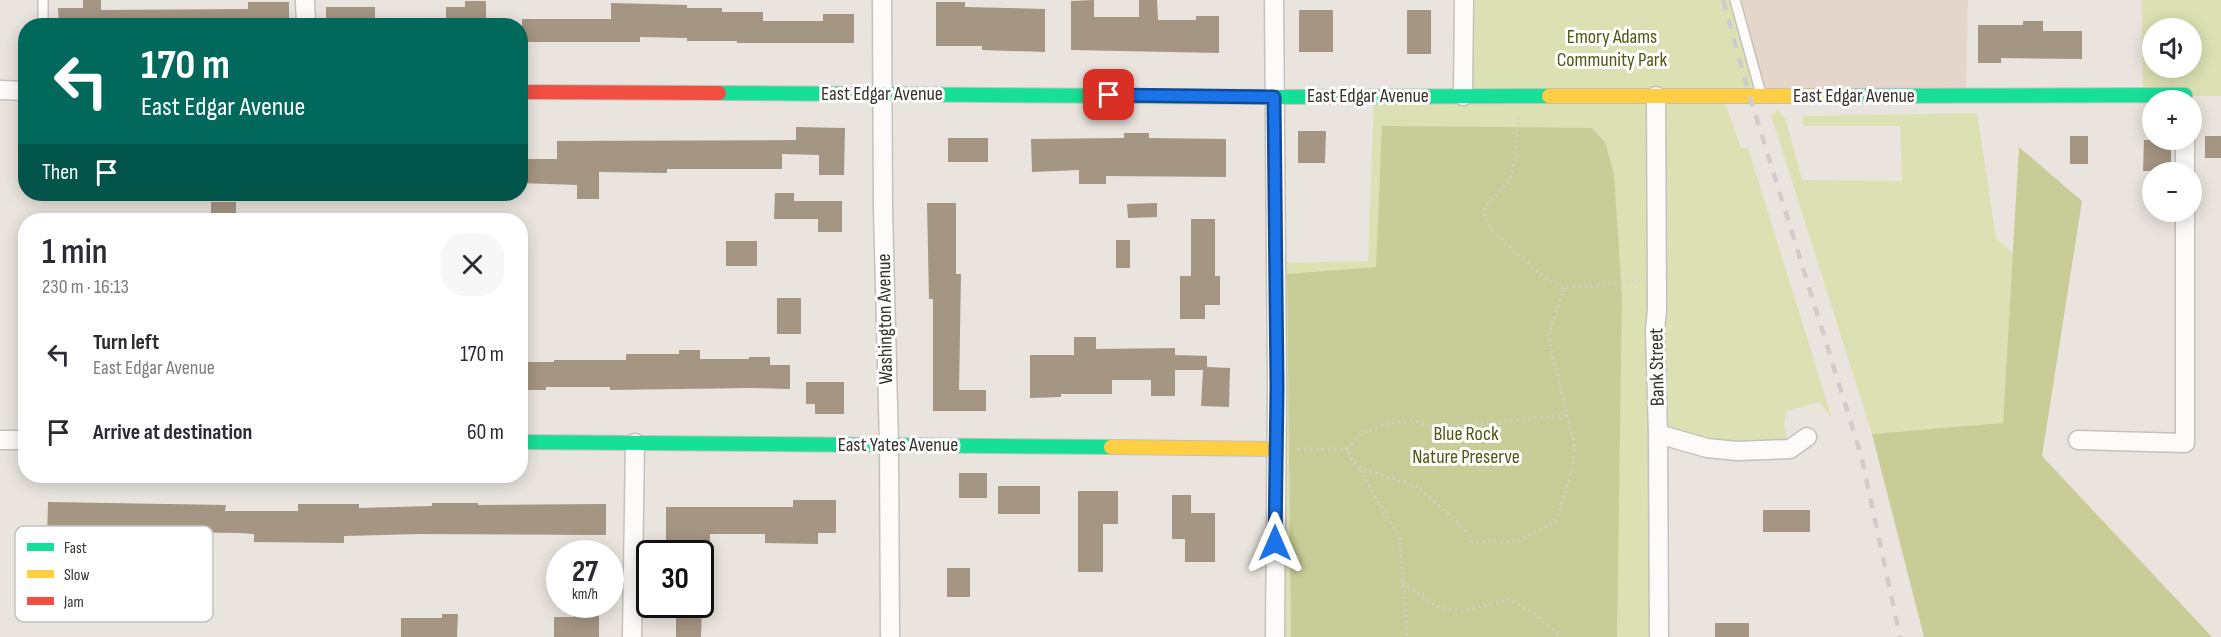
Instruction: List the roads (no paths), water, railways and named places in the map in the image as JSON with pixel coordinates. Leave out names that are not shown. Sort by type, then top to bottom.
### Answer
[{"type":"street","points":[[305,0],[306,18]]},
{"type":"street","name":"Washington Avenue","points":[[882,0],[884,306],[889,445],[890,637]]},
{"type":"street","points":[[1274,0],[1275,637]]},
{"type":"street","points":[[1463,96],[1464,0]]},
{"type":"street","points":[[0,90],[18,91]]},
{"type":"street","name":"East Edgar Avenue","points":[[528,92],[1274,97],[2142,97]]},
{"type":"street","name":"Bank Street","points":[[1656,96],[1655,331],[1659,434],[1659,637]]},
{"type":"street","points":[[2078,440],[2185,443],[2185,222]]},
{"type":"street","points":[[1659,434],[1707,448],[1737,451],[1790,449],[1807,437]]},
{"type":"street","points":[[0,440],[18,440]]},
{"type":"street","name":"East Yates Avenue","points":[[528,442],[1276,448]]},
{"type":"street","points":[[632,637],[635,443]]},
{"type":"lane","points":[[43,0],[43,18]]},
{"type":"lane","points":[[1735,0],[1762,96]]},
{"type":"railway","points":[[1723,0],[1750,97],[1861,455],[1900,637]]},
{"type":"park label","name":"Emory Adams Community Park","points":[[1612,48]]},
{"type":"park label","name":"Blue Rock Nature Preserve","points":[[1466,446]]}]
